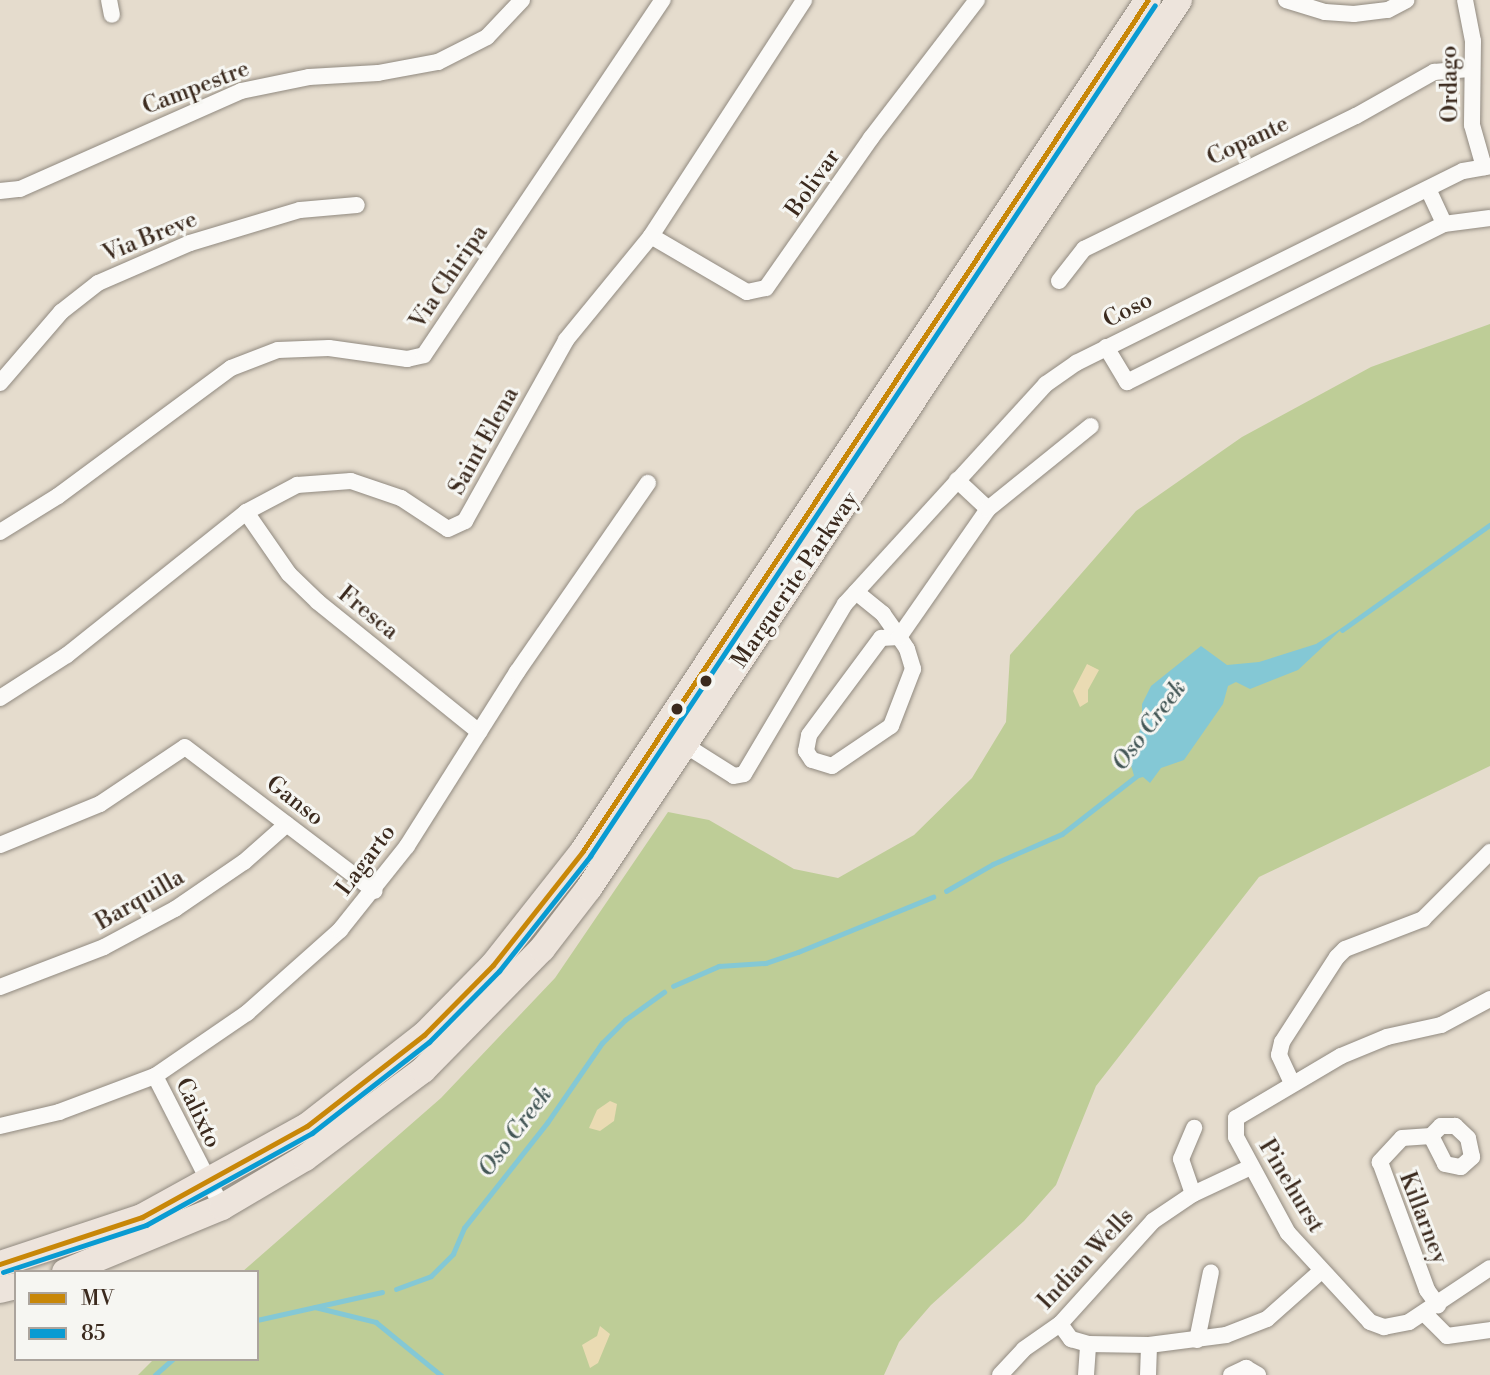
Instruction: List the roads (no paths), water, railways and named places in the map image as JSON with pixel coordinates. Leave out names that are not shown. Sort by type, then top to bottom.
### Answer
[{"type":"main road","name":"Marguerite Parkway","points":[[70,1270],[222,1207],[360,1120],[423,1070],[483,1013],[589,888],[674,738],[1148,0]]},
{"type":"main road","name":"Marguerite Parkway","points":[[0,1264],[142,1216],[307,1126],[424,1035],[533,919],[674,738],[1179,0]]},
{"type":"street","name":"Campestre","points":[[0,191],[20,189],[241,91],[309,77],[377,73],[438,62],[487,37],[522,0]]},
{"type":"street","name":"Via Chiripa","points":[[0,532],[58,496],[231,368],[278,350],[329,348],[407,359],[424,355],[663,0]]},
{"type":"street","name":"Saint Elena","points":[[0,698],[67,655],[246,512],[296,485],[351,481],[401,498],[448,529],[465,521],[566,340],[651,236],[804,0]]},
{"type":"street","name":"Bolivar","points":[[651,236],[747,292],[766,288],[871,138],[977,0]]},
{"type":"street","points":[[1286,0],[1388,10],[1407,0]]},
{"type":"street","name":"Ordago","points":[[1465,0],[1473,41],[1472,125],[1487,166]]},
{"type":"street","name":"Copante","points":[[1059,281],[1084,248],[1356,116],[1434,72],[1472,69]]},
{"type":"street","name":"Coso","points":[[674,738],[734,776],[744,774],[807,662],[856,592],[1046,384],[1106,347],[1428,189],[1487,166]]},
{"type":"street","points":[[1428,189],[1444,224]]},
{"type":"street","name":"Via Breve","points":[[0,383],[61,312],[98,283],[190,243],[300,210],[357,205]]},
{"type":"street","points":[[1106,347],[1127,382],[1444,224],[1490,218]]},
{"type":"street","points":[[899,637],[988,509],[1091,426]]},
{"type":"street","points":[[957,480],[988,509]]},
{"type":"street","name":"Lagarto","points":[[0,1126],[59,1112],[155,1076],[247,1013],[308,962],[376,891],[648,483]]},
{"type":"street","name":"Fresca","points":[[246,512],[289,574],[318,602],[480,732]]},
{"type":"street","points":[[856,592],[883,614],[899,637],[913,669],[891,726],[832,766],[812,760],[806,751],[809,734],[881,638],[899,637]]},
{"type":"street","name":"Ganso","points":[[0,845],[100,804],[185,747],[376,891]]},
{"type":"street","name":"Barquilla","points":[[0,987],[104,947],[174,909],[244,862],[287,824]]},
{"type":"street","points":[[1490,852],[1423,919],[1345,949],[1337,957],[1282,1042],[1279,1055],[1292,1083],[1366,1044],[1441,1025],[1490,999]]},
{"type":"street","name":"Calixto","points":[[155,1076],[222,1207]]},
{"type":"street","name":"Pinehurst","points":[[1292,1083],[1236,1118],[1236,1137],[1289,1233],[1370,1322],[1396,1327],[1432,1310],[1490,1268]]},
{"type":"street","points":[[1193,1194],[1181,1159],[1194,1128]]},
{"type":"street","name":"Killarney","points":[[1431,1136],[1402,1138],[1380,1162],[1432,1310]]},
{"type":"street","name":"Indian Wells","points":[[1000,1375],[1024,1349],[1060,1324],[1128,1244],[1193,1194],[1251,1167]]},
{"type":"street","points":[[1060,1324],[1071,1339],[1088,1344],[1149,1345],[1226,1335],[1267,1319],[1321,1271]]},
{"type":"street","points":[[1197,1339],[1210,1272]]},
{"type":"street","points":[[1432,1310],[1447,1336],[1490,1329]]},
{"type":"street","points":[[1086,1375],[1088,1344]]},
{"type":"street","points":[[1147,1375],[1149,1345]]},
{"type":"street","points":[[1231,1375],[1246,1368],[1258,1375]]},
{"type":"water","points":[[1345,626],[1298,670],[1250,689],[1236,682],[1228,686],[1223,704],[1184,760],[1161,768],[1150,783],[1143,777],[1135,779],[1130,762],[1142,723],[1142,704],[1151,686],[1201,646],[1227,665],[1259,662],[1316,644]]},
{"type":"waterway","name":"Oso Creek","points":[[1342,630],[1490,525]]},
{"type":"waterway","name":"Oso Creek","points":[[946,891],[993,864],[1062,834],[1139,774]]},
{"type":"waterway","name":"Oso Creek","points":[[673,986],[719,966],[766,963],[933,897]]},
{"type":"waterway","name":"Oso Creek","points":[[396,1289],[431,1276],[453,1254],[464,1228],[547,1123],[602,1043],[625,1020],[664,992]]},
{"type":"waterway","name":"Oso Creek","points":[[259,1320],[382,1292]]},
{"type":"waterway","points":[[315,1307],[376,1322],[441,1375]]},
{"type":"waterway","name":"Oso Creek","points":[[155,1375],[171,1361]]}]
